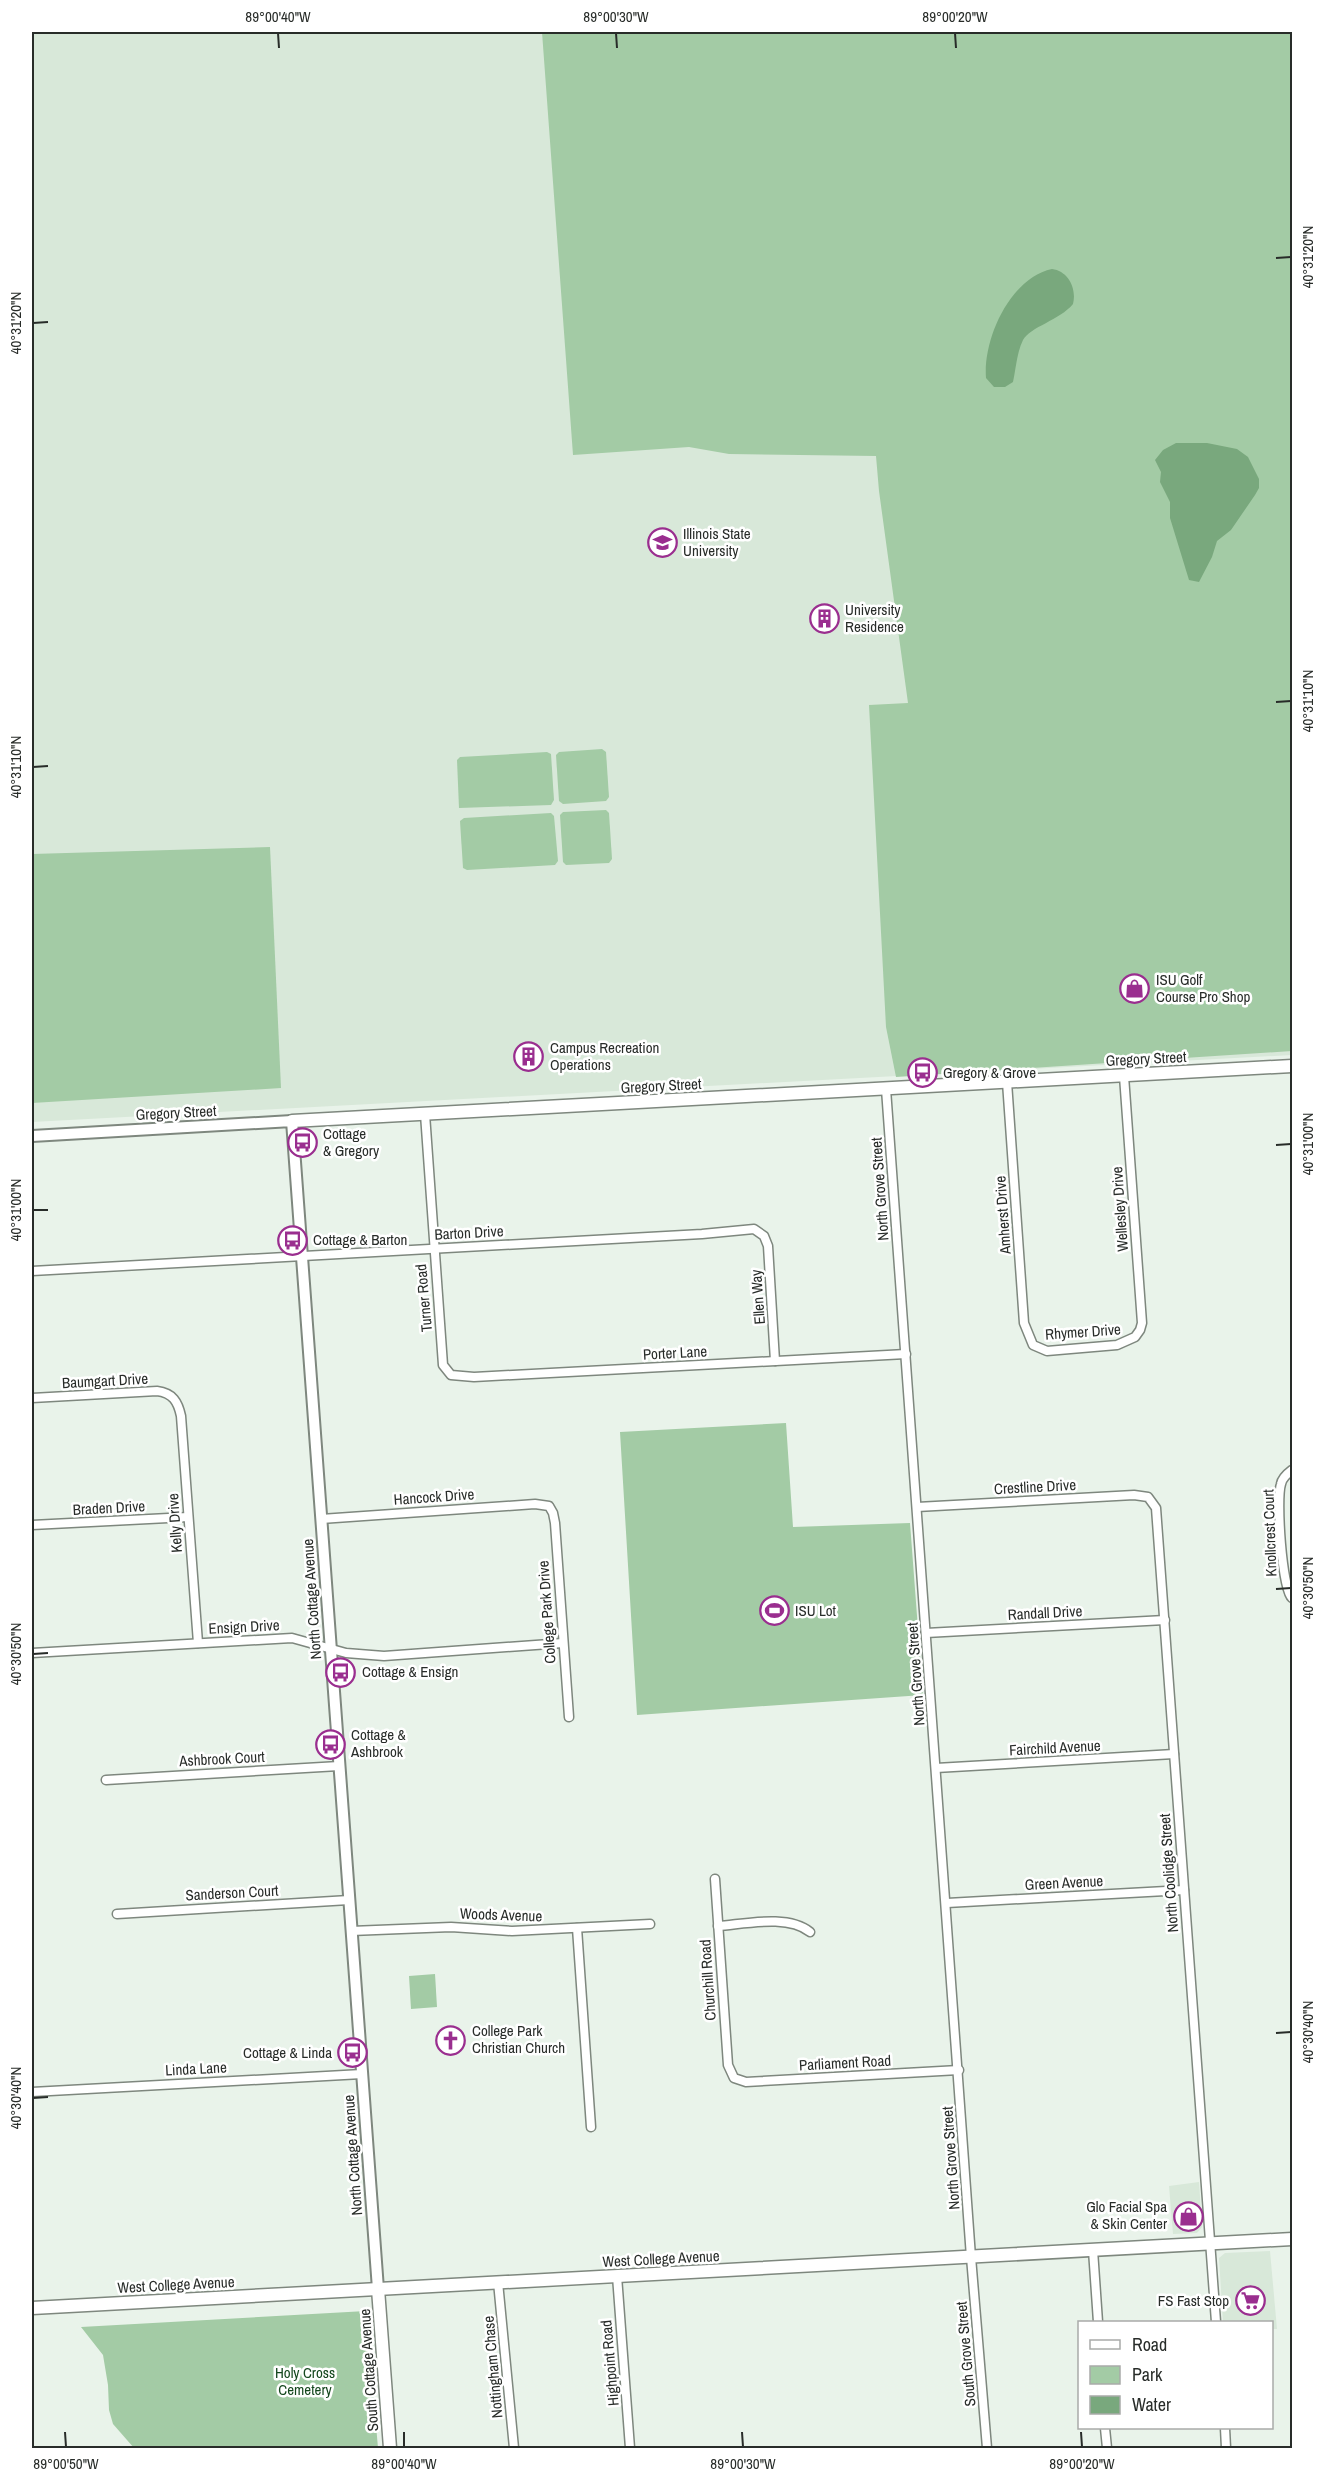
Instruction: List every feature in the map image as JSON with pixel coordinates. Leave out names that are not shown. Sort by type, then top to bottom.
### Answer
[{"type":"main road","name":"Gregory Street","points":[[291,1121],[1293,1066]]},
{"type":"main road","name":"West College Avenue","points":[[32,2308],[1293,2239]]},
{"type":"main road","name":"South Cottage Avenue","points":[[378,2289],[390,2448]]},
{"type":"street","name":"Wellesley Drive","points":[[1124,1076],[1142,1323],[1135,1337]]},
{"type":"street","name":"Amherst Drive","points":[[1007,1082],[1024,1323],[1033,1345]]},
{"type":"street","name":"North Grove Street","points":[[886,1089],[971,2257]]},
{"type":"street","name":"Turner Road","points":[[425,1114],[443,1365],[447,1372]]},
{"type":"street","name":"Gregory Street","points":[[32,1136],[291,1121]]},
{"type":"street","name":"North Cottage Avenue","points":[[291,1121],[378,2289]]},
{"type":"street","name":"Barton Drive","points":[[32,1271],[702,1234],[748,1229],[754,1229],[763,1234]]},
{"type":"street","name":"Ellen Way","points":[[763,1234],[768,1246],[775,1360]]},
{"type":"street","name":"Rhymer Drive","points":[[1033,1345],[1047,1351],[1117,1345],[1135,1337]]},
{"type":"street","name":"Porter Lane","points":[[447,1372],[454,1377],[474,1377],[906,1354]]},
{"type":"street","name":"Baumgart Drive","points":[[32,1398],[158,1392],[172,1396],[177,1402]]},
{"type":"street","name":"Kelly Drive","points":[[177,1402],[181,1416],[198,1644]]},
{"type":"street","name":"Knollcrest Court","points":[[1293,1470],[1281,1482],[1279,1500],[1284,1579],[1289,1596],[1293,1598]]},
{"type":"street","name":"Crestline Drive","points":[[917,1507],[1134,1495],[1148,1497],[1152,1500]]},
{"type":"street","name":"North Coolidge Street","points":[[1152,1500],[1156,1508],[1165,1620],[1216,2321]]},
{"type":"street","name":"Hancock Drive","points":[[321,1519],[535,1504],[549,1506]]},
{"type":"street","name":"College Park Drive","points":[[549,1506],[555,1522],[568,1717]]},
{"type":"street","name":"Braden Drive","points":[[32,1525],[188,1517]]},
{"type":"street","name":"Randall Drive","points":[[926,1633],[1165,1620]]},
{"type":"street","name":"Ensign Drive","points":[[32,1653],[291,1638],[346,1653],[384,1656],[563,1642]]},
{"type":"street","name":"Fairchild Avenue","points":[[936,1768],[1174,1754]]},
{"type":"street","name":"Ashbrook Court","points":[[106,1780],[339,1766]]},
{"type":"street","name":"Churchill Road","points":[[715,1879],[728,2065],[734,2078]]},
{"type":"street","name":"Green Avenue","points":[[946,1903],[1184,1890]]},
{"type":"street","name":"Sanderson Court","points":[[117,1914],[349,1900]]},
{"type":"street","points":[[717,1926],[787,1922],[801,1925],[810,1932]]},
{"type":"street","name":"Woods Avenue","points":[[351,1931],[451,1927],[512,1931],[650,1924]]},
{"type":"street","points":[[577,1928],[591,2127]]},
{"type":"street","name":"Parliament Road","points":[[734,2078],[746,2082],[959,2070]]},
{"type":"street","name":"Linda Lane","points":[[32,2092],[362,2074]]},
{"type":"street","points":[[1092,2250],[1098,2321]]},
{"type":"street","name":"South Grove Street","points":[[971,2257],[987,2448]]},
{"type":"street","name":"Highpoint Road","points":[[616,2276],[630,2448]]},
{"type":"street","name":"Nottingham Chase","points":[[498,2282],[514,2448]]},
{"type":"street","points":[[1105,2429],[1107,2448]]},
{"type":"street","points":[[1225,2429],[1226,2448]]},
{"type":"shaded area","name":"Illinois State University","points":[[32,32],[1292,32],[1292,1055],[32,1122]]},
{"type":"shaded area","points":[[1199,2182],[1202,2227],[1197,2233],[1173,2234],[1169,2186]]},
{"type":"shaded area","points":[[1270,2251],[1277,2329],[1273,2329],[1273,2321],[1223,2321],[1219,2258],[1225,2253]]},
{"type":"green space","points":[[542,32],[1292,32],[1292,1051],[896,1077],[886,1027],[869,705],[908,703],[876,456],[729,454],[689,447],[573,455]]},
{"type":"green space","points":[[602,749],[606,752],[609,797],[606,801],[563,804],[559,801],[556,755],[559,752]]},
{"type":"green space","points":[[547,752],[551,754],[554,800],[551,805],[459,808],[457,760],[460,757]]},
{"type":"green space","points":[[606,810],[609,813],[612,859],[609,863],[566,865],[563,862],[560,815],[563,812]]},
{"type":"green space","points":[[551,813],[554,816],[558,861],[555,865],[467,870],[463,868],[460,821],[464,818]]},
{"type":"green space","points":[[270,847],[281,1088],[32,1103],[32,854]]},
{"type":"green space","name":"ISU Lot","points":[[786,1423],[793,1527],[910,1523],[923,1695],[637,1715],[620,1432]]},
{"type":"green space","points":[[435,1974],[437,2007],[411,2009],[409,1976]]},
{"type":"green space","name":"Holy Cross Cemetery","points":[[366,2311],[378,2448],[134,2448],[113,2424],[109,2410],[103,2355],[81,2327]]},
{"type":"water","points":[[1052,269],[1063,273],[1070,281],[1074,292],[1073,304],[1061,315],[1027,335],[1019,350],[1013,382],[1005,387],[994,387],[986,378],[986,362],[994,329],[1002,312],[1024,284]]},
{"type":"water","points":[[1176,443],[1207,443],[1237,449],[1248,457],[1259,479],[1259,488],[1255,495],[1231,530],[1217,541],[1212,557],[1199,582],[1189,580],[1170,518],[1170,502],[1160,482],[1161,472],[1155,460],[1163,450]]},
{"type":"place","name":"Illinois State University","points":[[662,543]]},
{"type":"place","name":"University Residence","points":[[824,619]]},
{"type":"place","name":"ISU Golf Course Pro Shop","points":[[1135,989]]},
{"type":"place","name":"Campus Recreation Operations","points":[[529,1057]]},
{"type":"place","name":"Gregory & Grove","points":[[922,1073]]},
{"type":"place","name":"Cottage & Gregory","points":[[302,1143]]},
{"type":"place","name":"Cottage & Barton","points":[[292,1240]]},
{"type":"place","name":"ISU Lot","points":[[774,1611]]},
{"type":"place","name":"Cottage & Ensign","points":[[341,1672]]},
{"type":"place","name":"Cottage & Ashbrook","points":[[330,1744]]},
{"type":"place","name":"College Park Christian Church","points":[[451,2040]]},
{"type":"place","name":"Cottage & Linda","points":[[353,2053]]},
{"type":"place","name":"Glo Facial Spa & Skin Center","points":[[1188,2216]]},
{"type":"place","name":"FS Fast Stop","points":[[1250,2301]]}]
